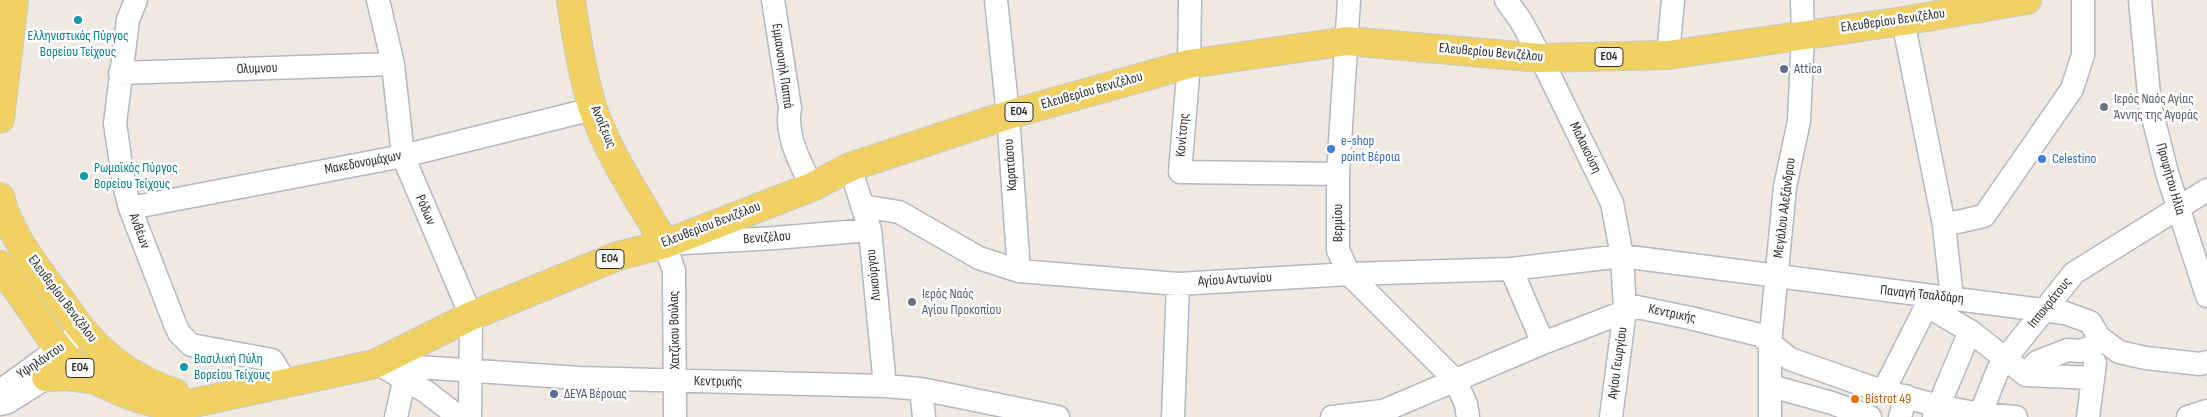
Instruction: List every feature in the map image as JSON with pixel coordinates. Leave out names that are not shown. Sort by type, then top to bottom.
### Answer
[{"type":"main road","points":[[0,120],[14,0]]},
{"type":"main road","name":"Ανοίξεως","points":[[571,0],[576,36],[593,109],[606,140],[665,244]]},
{"type":"main road","name":"Ελευθερίου Βενιζέλου","points":[[0,265],[65,356],[97,380],[150,403],[175,407],[375,364],[470,316],[618,256],[665,244],[812,187],[850,167],[1008,115],[1189,64],[1347,41],[1542,58],[1668,55],[1903,21],[2027,0]]},
{"type":"main road","name":"Ελευθερίου Βενιζέλου","points":[[0,197],[3,209],[19,240],[46,281],[90,338],[134,375],[156,386],[202,402]]},
{"type":"main road","points":[[46,377],[66,376],[97,380]]},
{"type":"street","name":"Ανθέων","points":[[136,0],[128,20],[115,123],[124,185],[130,208],[175,324],[184,340],[197,348],[267,358],[276,363],[286,383]]},
{"type":"street","name":"Ρόδων","points":[[378,0],[393,64],[403,156],[470,316],[470,417]]},
{"type":"street","name":"Εμμανουήλ Παππά","points":[[773,0],[790,108],[788,123],[799,160],[812,187]]},
{"type":"street","name":"Καρατάσου","points":[[996,0],[1008,115],[1019,271]]},
{"type":"street","name":"Κονίτσης","points":[[1190,0],[1189,64],[1180,172],[1338,174]]},
{"type":"street","name":"Βερμίου","points":[[1349,0],[1338,174],[1338,250],[1349,274],[1455,380],[1466,404],[1468,417]]},
{"type":"street","name":"Μαλακούση","points":[[1506,0],[1521,21],[1542,58],[1612,203],[1622,256],[1625,310]]},
{"type":"street","points":[[1668,55],[1672,0]]},
{"type":"street","name":"Μεγάλου Αλεξάνδρου","points":[[1770,417],[1770,344],[1784,187],[1799,121],[1803,34],[1802,0]]},
{"type":"street","points":[[1944,225],[1984,216],[2072,88],[2083,55],[2083,0]]},
{"type":"street","name":"Προφήτου Ηλία","points":[[2140,0],[2150,105],[2167,173],[2207,296]]},
{"type":"street","points":[[1771,386],[1832,402],[1864,415],[1875,388],[1937,300],[1944,225],[1903,21]]},
{"type":"street","name":"Ολυμνου","points":[[120,74],[393,64]]},
{"type":"street","name":"Μακεδονομάχων","points":[[130,208],[403,156],[593,109]]},
{"type":"street","name":"Λυκούργου","points":[[850,167],[870,230],[885,386]]},
{"type":"street","name":"Ιπποκράτους","points":[[1980,415],[1998,370],[2005,359],[2074,273],[2207,190]]},
{"type":"street","name":"Αγίου Αντωνίου","points":[[862,206],[899,212],[979,258],[1019,271],[1178,284],[1349,274],[1511,269],[1622,256]]},
{"type":"street","name":"Βενιζέλου","points":[[665,244],[775,238],[870,230]]},
{"type":"street","name":"Χατζίκου Βούλας","points":[[665,244],[674,271],[675,417]]},
{"type":"street","name":"Παναγή Τσαλδάρη","points":[[1622,256],[1937,300],[2065,313],[2090,322],[2099,337],[2119,352],[2164,360],[2200,364],[2207,362]]},
{"type":"street","points":[[1511,269],[1543,343]]},
{"type":"street","points":[[1173,417],[1178,284]]},
{"type":"street","points":[[1937,300],[1970,331],[2026,375],[2093,378]]},
{"type":"street","name":"Κεντρικής","points":[[1332,417],[1376,415],[1543,343],[1637,307],[1760,336],[1790,359],[1875,388],[1903,407],[1936,412],[2016,417]]},
{"type":"street","name":"Αγίου Γεωργίου","points":[[1610,417],[1625,310]]},
{"type":"street","points":[[1936,412],[1970,331]]},
{"type":"street","points":[[2026,375],[2037,362],[2068,350],[2080,351],[2092,347],[2099,337]]},
{"type":"street","points":[[2088,417],[2099,337]]},
{"type":"street","name":"Υψηλάντου","points":[[0,391],[65,356],[90,338]]},
{"type":"street","name":"Υψηλάντου","points":[[0,404],[8,402],[46,377],[65,356]]},
{"type":"street","points":[[375,364],[404,378],[459,417]]},
{"type":"street","name":"Κεντρικής","points":[[375,364],[579,378],[885,386],[921,389],[1058,417]]},
{"type":"street","points":[[396,417],[404,378]]},
{"type":"street","points":[[921,389],[924,417]]},
{"type":"street","points":[[2188,417],[2207,411]]},
{"type":"place","name":"Ελληνιστικός Πύργος Βορείου Τείχους","points":[[78,20]]},
{"type":"place","name":"Attica","points":[[1784,69]]},
{"type":"place","name":"Ιερός Ναός Αγίας Άννης της Αγοράς","points":[[2104,107]]},
{"type":"place","name":"e-shop point Βέροια","points":[[1331,149]]},
{"type":"place","name":"Celestino","points":[[2042,159]]},
{"type":"place","name":"Ρωμαϊκός Πύργος Βορείου Τείχους","points":[[84,176]]},
{"type":"place","name":"Ιερός Ναός Αγίου Προκοπίου","points":[[912,302]]},
{"type":"place","name":"Βασιλική Πύλη Βορείου Τείχους","points":[[184,367]]},
{"type":"place","name":"ΔΕΥΑ Βέροιας","points":[[554,394]]},
{"type":"place","name":"Bistrot 49","points":[[1855,399]]}]
